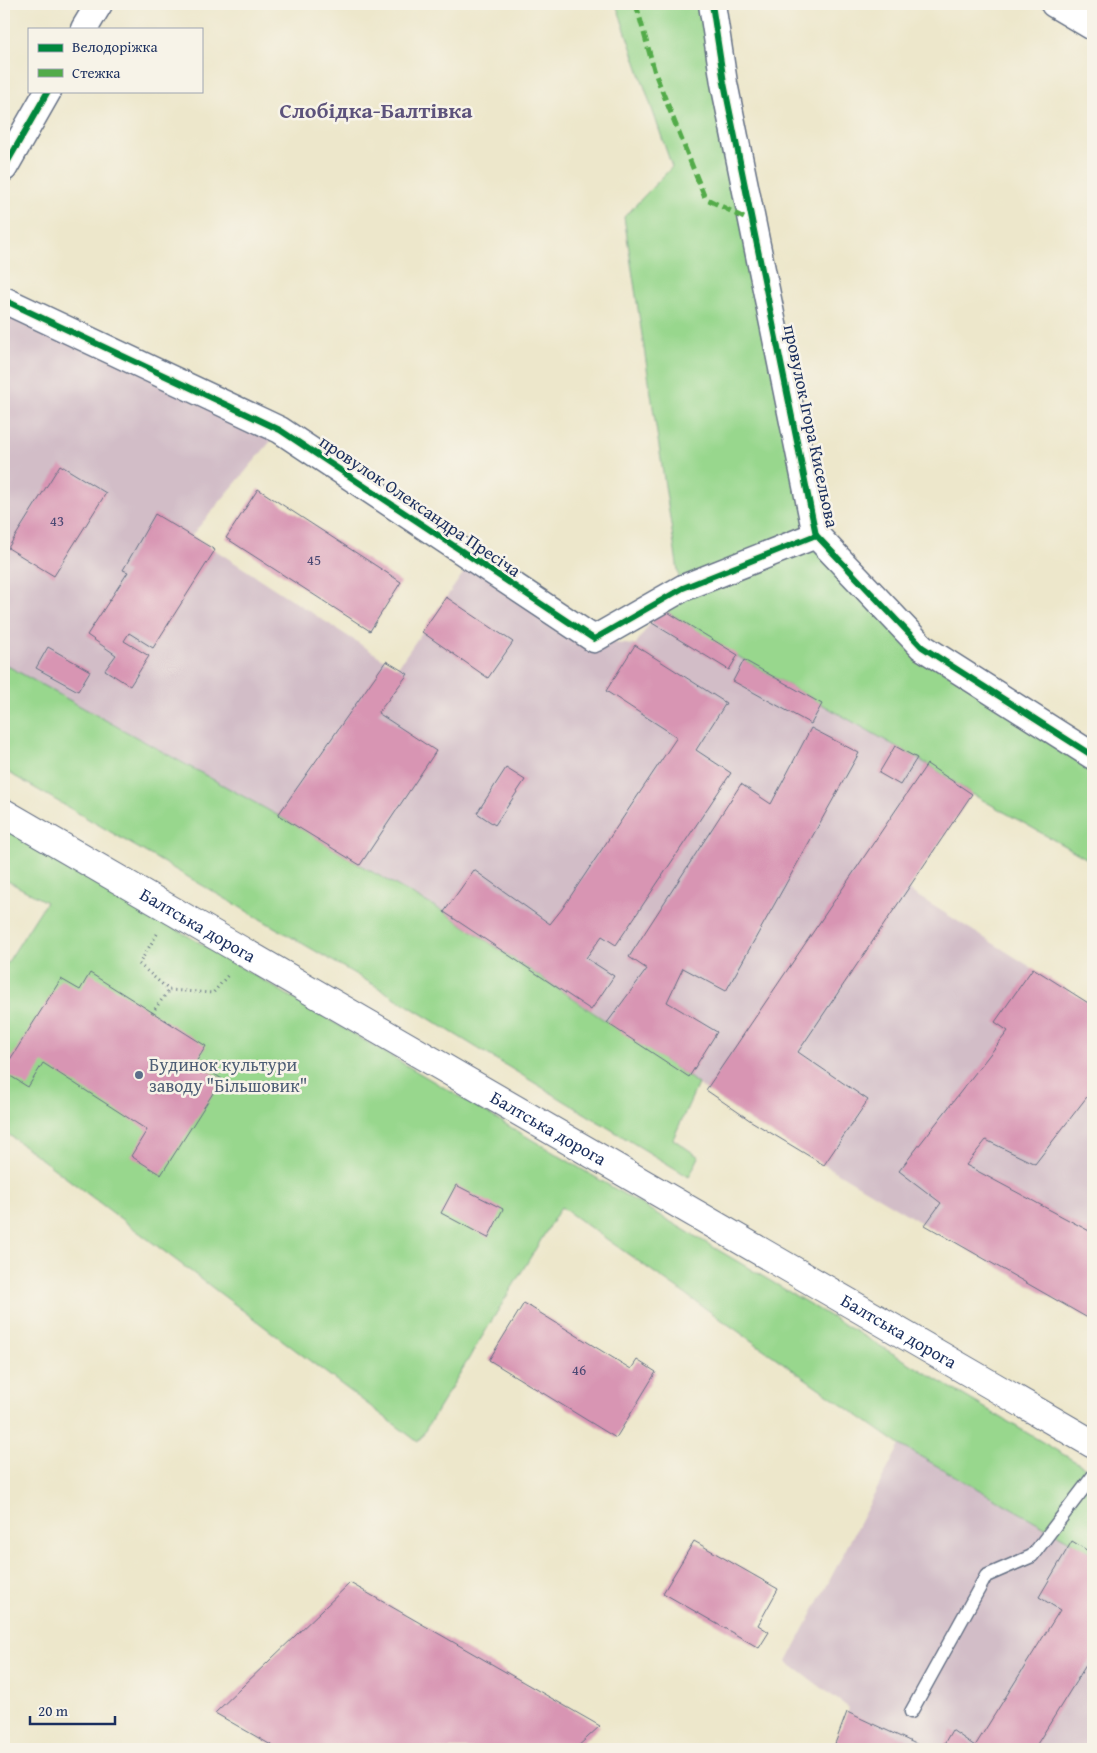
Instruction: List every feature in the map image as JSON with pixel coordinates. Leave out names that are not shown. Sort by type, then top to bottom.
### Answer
[{"type":"main road","name":"Балтська дорога","points":[[4,813],[1093,1444]]},
{"type":"street","points":[[85,28],[99,4]]},
{"type":"street","name":"провулок Ігора Кисельова","points":[[712,4],[724,83],[816,535],[922,647],[1093,756]]},
{"type":"street","points":[[1054,4],[1093,27]]},
{"type":"street","points":[[4,168],[47,92]]},
{"type":"street","name":"провулок Олександра Пресіча","points":[[4,300],[280,430],[594,639],[682,588],[816,535]]},
{"type":"lane","points":[[911,1712],[986,1576],[1032,1556],[1093,1476]]},
{"type":"path","points":[[171,910],[139,964],[170,990],[213,993],[246,953]]},
{"type":"path","points":[[152,1012],[170,990]]},
{"type":"shaded area","points":[[4,304],[276,435],[192,535],[397,668],[471,562],[592,641],[635,645],[661,608],[744,660],[927,764],[972,794],[908,890],[1093,1006],[1093,1321],[925,1225],[751,1121],[591,1010],[444,912],[360,865],[297,826],[4,664]]},
{"type":"shaded area","points":[[900,1445],[1093,1554],[1093,1749],[833,1749],[849,1708],[787,1662]]},
{"type":"green space","points":[[616,4],[709,4],[810,533],[680,584],[624,217],[672,167]]},
{"type":"green space","points":[[812,545],[913,652],[1093,761],[1093,862],[972,794],[927,764],[744,660],[661,608]]},
{"type":"green space","points":[[4,664],[297,826],[360,865],[444,912],[689,1077],[698,1084],[673,1139],[699,1157],[689,1177],[379,988],[4,770]]},
{"type":"green space","points":[[4,827],[1093,1472],[1093,1554],[900,1445],[561,1207],[418,1442],[4,1131],[4,968],[46,902],[4,879]]},
{"type":"building","points":[[60,465],[106,493],[54,576],[8,548]]},
{"type":"building","points":[[258,489],[401,582],[370,631],[226,538]]},
{"type":"building","points":[[155,514],[215,550],[153,648],[129,633],[124,641],[149,656],[130,686],[105,670],[116,655],[87,635],[128,572],[123,570]]},
{"type":"building","points":[[446,597],[513,642],[488,678],[422,632]]},
{"type":"building","points":[[661,608],[738,655],[729,670],[652,623]]},
{"type":"building","points":[[635,645],[726,703],[696,750],[731,773],[616,945],[602,936],[586,958],[614,976],[591,1010],[444,912],[474,870],[550,924],[562,909],[677,737],[606,691]]},
{"type":"building","points":[[48,647],[90,671],[78,691],[36,668]]},
{"type":"building","points":[[744,660],[822,704],[811,724],[733,681]]},
{"type":"building","points":[[386,661],[408,674],[378,713],[436,751],[360,865],[278,815]]},
{"type":"building","points":[[811,728],[859,753],[726,991],[683,968],[667,1002],[717,1032],[689,1077],[607,1023],[647,969],[629,957],[741,784],[771,804]]},
{"type":"building","points":[[895,746],[917,758],[900,785],[879,773]]},
{"type":"building","points":[[927,764],[972,794],[798,1052],[868,1100],[824,1165],[751,1121],[706,1090]]},
{"type":"building","points":[[506,768],[525,780],[495,825],[477,813]]},
{"type":"building","points":[[1033,968],[1093,1006],[1093,1089],[1035,1164],[986,1140],[966,1165],[1093,1233],[1093,1321],[925,1225],[941,1203],[899,1171],[1008,1031],[995,1022]]},
{"type":"building","name":"Будинок культури заводу \"Більшовик\"","points":[[90,973],[206,1046],[196,1062],[222,1079],[161,1175],[131,1156],[147,1130],[43,1063],[28,1087],[4,1072],[4,1069],[61,979],[80,990]]},
{"type":"building","points":[[456,1185],[503,1209],[488,1238],[441,1213]]},
{"type":"building","points":[[524,1303],[631,1369],[637,1360],[656,1372],[616,1438],[489,1360]]},
{"type":"building","points":[[694,1541],[778,1589],[758,1625],[769,1632],[759,1648],[663,1593]]},
{"type":"building","points":[[1072,1541],[1093,1554],[1093,1654],[1034,1749],[941,1749],[952,1730],[975,1746],[1060,1610],[1039,1597]]},
{"type":"building","points":[[350,1583],[600,1726],[575,1749],[278,1749],[215,1713]]},
{"type":"building","points":[[847,1712],[927,1749],[833,1749]]},
{"type":"marked path","points":[[636,4],[655,73],[705,198],[752,222]]},
{"type":"cycle path","points":[[712,4],[724,83],[816,535],[922,647],[1093,756]]},
{"type":"cycle path","points":[[4,168],[47,92]]},
{"type":"cycle path","points":[[4,300],[280,430],[594,639],[683,588],[816,535]]},
{"type":"place","name":"Будинок культури заводу \"Більшовик\"","points":[[139,1075]]},
{"type":"district","name":"Слобідка-Балтівка","points":[[376,110]]}]
